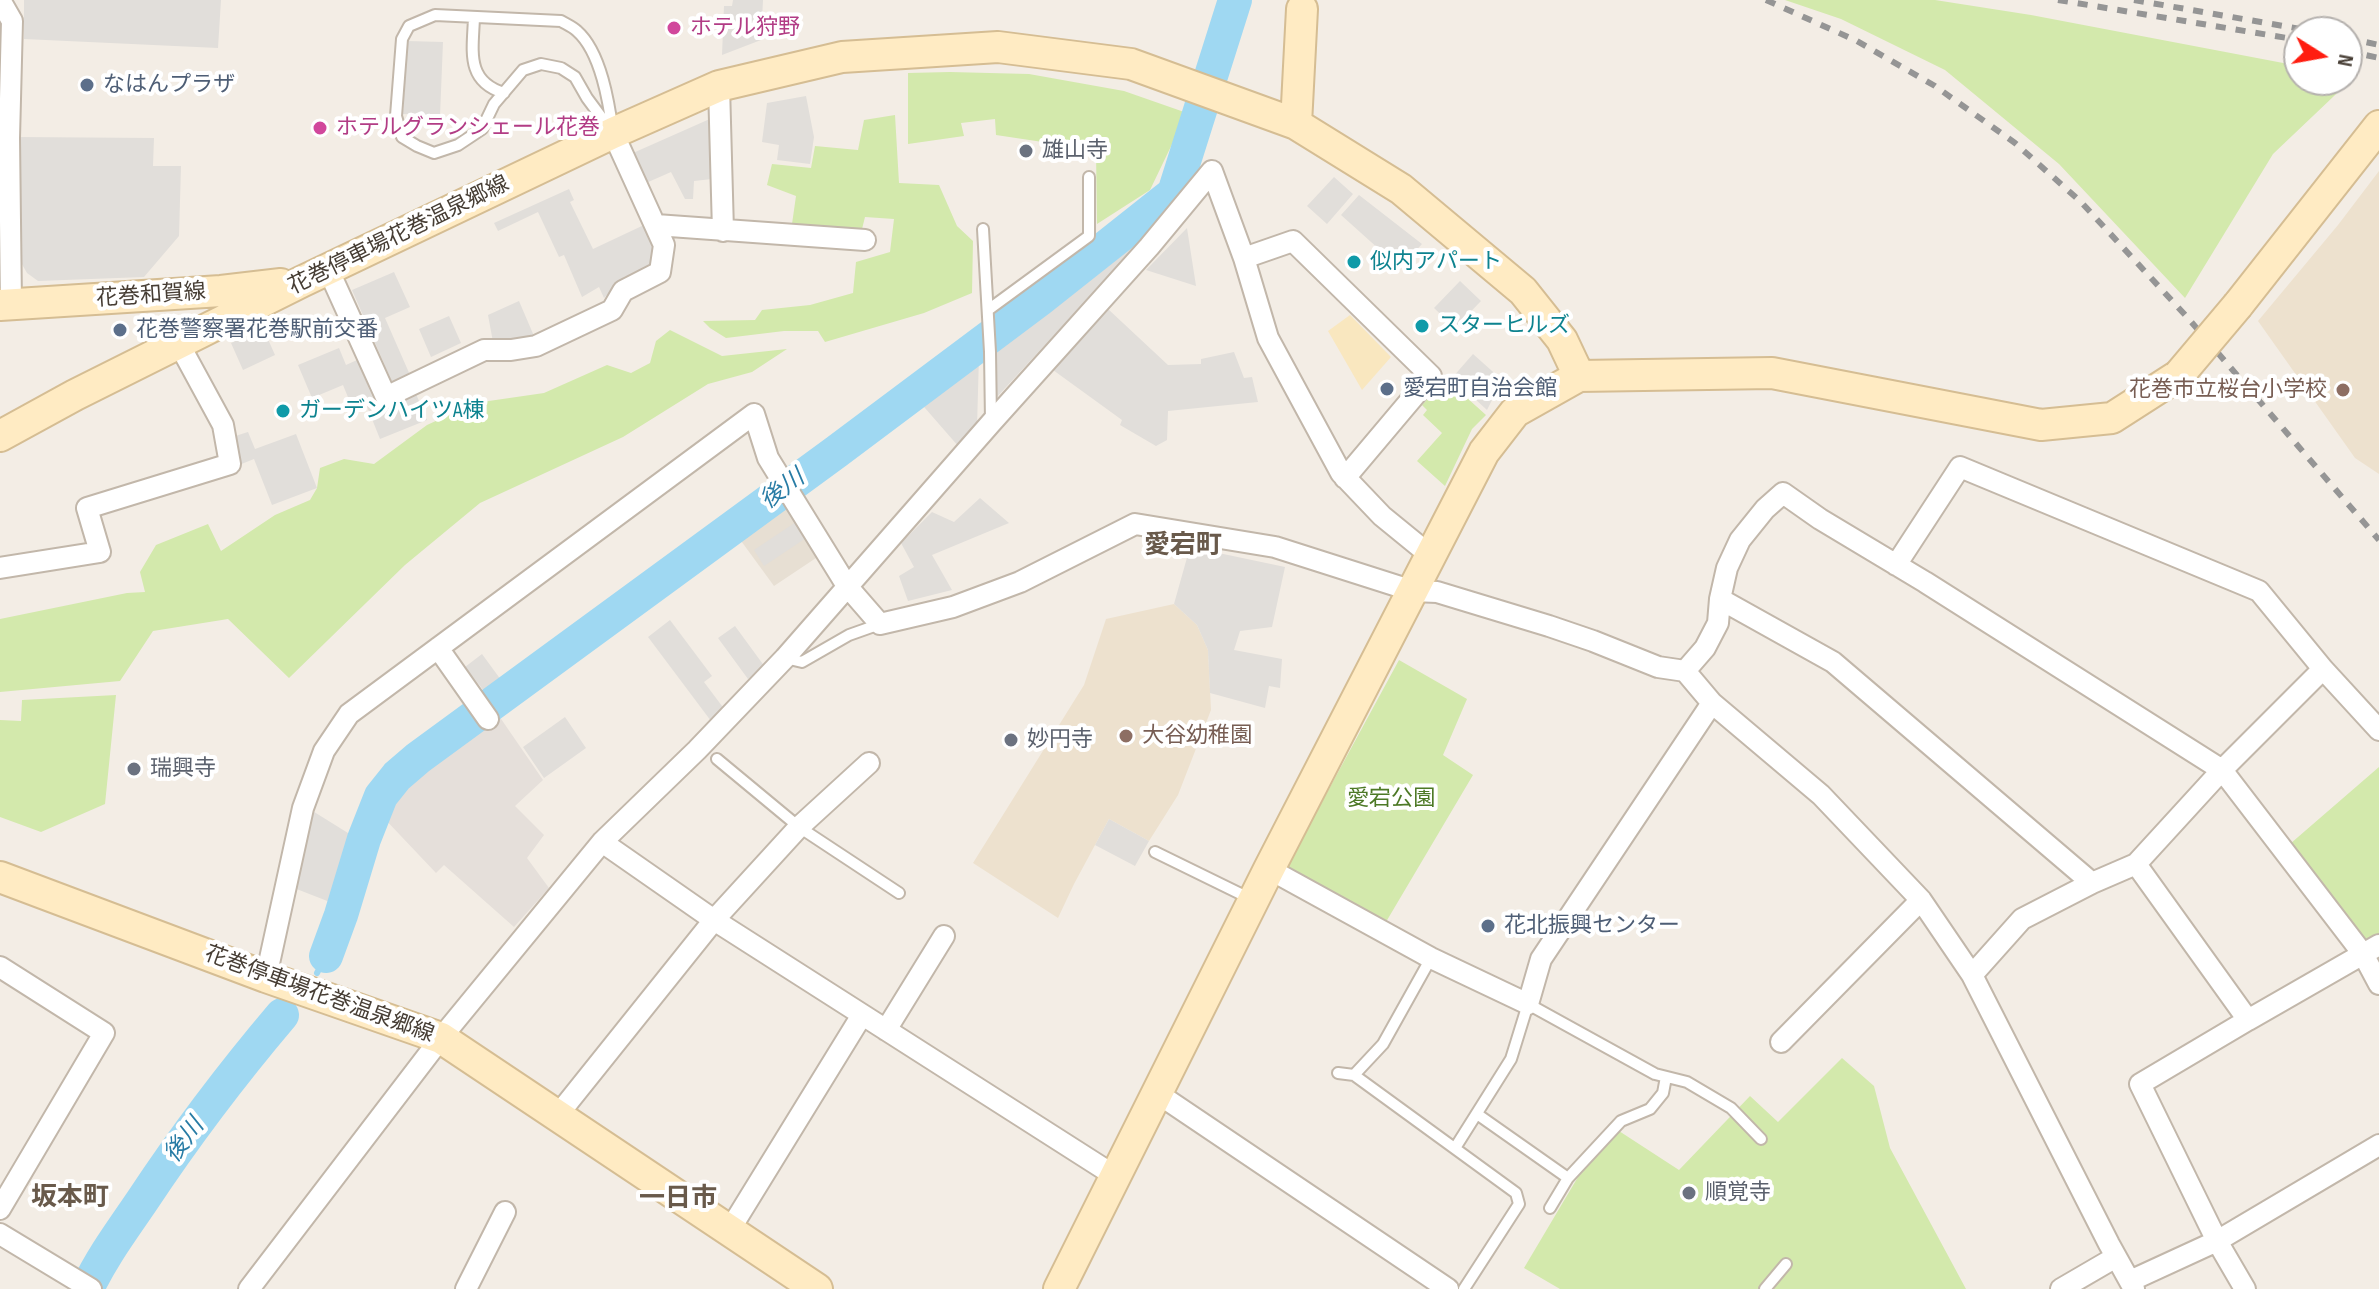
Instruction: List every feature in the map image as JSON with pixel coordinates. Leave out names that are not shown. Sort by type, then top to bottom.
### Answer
[{"type":"street","points":[[0,0],[12,21],[5,138],[5,304]]},
{"type":"street","points":[[1296,124],[1302,9]]},
{"type":"street","name":"花巻停車場花巻温泉郷線","points":[[0,436],[75,395],[314,276],[613,133],[719,86],[842,57],[998,47],[1131,64],[1296,124],[1401,189],[1523,291],[1562,340],[1579,376]]},
{"type":"street","points":[[719,86],[723,231]]},
{"type":"street","points":[[1059,1289],[1253,900],[1484,452],[1515,412],[1579,376],[1772,373],[2041,425],[2112,418],[2179,375],[2379,126]]},
{"type":"street","points":[[314,276],[386,397],[484,350],[536,346],[612,310],[623,291],[660,272],[664,245],[613,133]]},
{"type":"street","points":[[249,1289],[441,1038],[602,842],[697,750],[785,658],[1149,247],[1212,171],[1244,258],[1268,338],[1310,418],[1345,478],[1382,516],[1431,556]]},
{"type":"street","points":[[656,225],[865,240]]},
{"type":"street","points":[[1244,258],[1293,241],[1431,376],[1345,478]]},
{"type":"street","name":"花巻和賀線","points":[[5,304],[182,294],[314,276]]},
{"type":"street","points":[[0,568],[100,552],[87,508],[230,464],[223,425],[182,343],[182,294]]},
{"type":"street","points":[[266,977],[303,808],[324,751],[349,714],[754,414],[768,458],[847,586],[880,624],[953,607],[1020,582],[1135,524],[1275,547],[1413,591],[1437,592],[1593,641],[1658,667],[1685,671],[1712,703],[1821,795],[1921,900],[1972,975],[2132,1285],[2217,1241],[2379,1145]]},
{"type":"street","points":[[1896,565],[1960,467],[2259,591],[2323,669],[2379,730]]},
{"type":"street","points":[[1685,671],[1705,648],[1718,623],[1727,568],[1740,540],[1765,509],[1783,493],[2222,770],[2371,949],[2379,984]]},
{"type":"street","points":[[1720,599],[1833,662],[2092,883]]},
{"type":"street","points":[[438,648],[488,719]]},
{"type":"street","points":[[1972,975],[2022,919],[2136,864],[2222,770],[2323,669]]},
{"type":"street","points":[[1269,869],[1431,958],[1528,1004],[1541,959],[1712,703]]},
{"type":"street","points":[[557,1116],[714,920],[799,827],[869,763]]},
{"type":"street","points":[[602,842],[714,920],[1115,1176]]},
{"type":"street","points":[[2136,864],[2248,1020]]},
{"type":"street","name":"花巻停車場花巻温泉郷線","points":[[0,877],[266,977],[441,1038],[817,1289]]},
{"type":"street","points":[[1781,1042],[1921,900]]},
{"type":"street","points":[[886,1030],[944,936]]},
{"type":"street","points":[[2245,1289],[2217,1241],[2140,1084],[2371,949]]},
{"type":"street","points":[[0,967],[104,1033],[0,1209]]},
{"type":"street","points":[[729,1231],[862,1015]]},
{"type":"street","points":[[1157,1093],[1448,1289]]},
{"type":"street","points":[[466,1289],[505,1212]]},
{"type":"street","points":[[0,1234],[91,1289]]},
{"type":"street","points":[[2061,1289],[2116,1257]]},
{"type":"lane","points":[[435,15],[561,21],[578,32],[591,51],[608,92],[613,133],[575,77],[561,68],[541,64],[523,70],[494,104],[482,129],[458,145],[434,153],[417,146],[402,137],[396,116],[402,39],[409,26],[435,15]]},
{"type":"lane","points":[[474,17],[473,61],[479,79],[504,93]]},
{"type":"lane","points":[[988,310],[1089,236],[1089,177]]},
{"type":"lane","points":[[983,229],[991,423]]},
{"type":"lane","points":[[785,658],[802,662],[849,635],[880,624]]},
{"type":"lane","points":[[717,759],[799,827],[899,893]]},
{"type":"lane","points":[[1155,852],[1253,900]]},
{"type":"lane","points":[[1354,1075],[1383,1044],[1431,958]]},
{"type":"lane","points":[[1455,1148],[1511,1059],[1528,1004],[1655,1074],[1687,1082],[1731,1108],[1761,1139]]},
{"type":"lane","points":[[1338,1073],[1354,1075],[1516,1193],[1519,1204],[1464,1289]]},
{"type":"lane","points":[[1550,1208],[1568,1178],[1621,1121],[1650,1109],[1663,1093],[1666,1077]]},
{"type":"lane","points":[[1477,1114],[1568,1178]]},
{"type":"lane","points":[[1765,1289],[1786,1264]]},
{"type":"shaded area","points":[[24,0],[221,0],[218,48],[24,39]]},
{"type":"shaded area","points":[[733,0],[763,0],[761,40],[722,55],[724,6],[732,6]]},
{"type":"shaded area","points":[[407,41],[443,42],[440,116],[403,114]]},
{"type":"shaded area","points":[[806,96],[814,137],[810,164],[777,160],[779,145],[762,142],[767,103]]},
{"type":"shaded area","points":[[712,118],[712,179],[694,181],[693,199],[685,199],[671,172],[646,183],[633,153]]},
{"type":"shaded area","points":[[17,137],[154,138],[153,166],[181,166],[179,236],[144,277],[38,281],[27,273],[19,259]]},
{"type":"shaded area","name":"花巻市立桜台小学校","points":[[2379,171],[2379,474],[2355,458],[2258,321]]},
{"type":"shaded area","points":[[1334,177],[1353,194],[1327,224],[1307,206]]},
{"type":"shaded area","points":[[569,189],[574,200],[570,202],[593,249],[644,225],[655,253],[652,265],[624,277],[604,298],[599,287],[582,297],[564,255],[559,257],[538,212],[498,231],[494,223]]},
{"type":"shaded area","points":[[1359,195],[1422,244],[1400,268],[1341,215]]},
{"type":"shaded area","points":[[1153,228],[995,399],[996,344]]},
{"type":"shaded area","points":[[1187,228],[1196,286],[1146,270]]},
{"type":"shaded area","points":[[394,272],[410,307],[385,318],[410,375],[392,382],[352,290]]},
{"type":"shaded area","points":[[1460,281],[1481,301],[1455,328],[1434,308]]},
{"type":"shaded area","points":[[519,301],[534,336],[493,342],[488,315]]},
{"type":"shaded area","points":[[1108,309],[1168,365],[1201,364],[1201,359],[1234,352],[1244,378],[1252,377],[1258,402],[1168,411],[1167,440],[1156,446],[1120,425],[1122,420],[1053,370]]},
{"type":"shaded area","points":[[449,316],[461,343],[431,357],[419,329]]},
{"type":"shaded area","points":[[263,328],[275,355],[243,370],[231,343]]},
{"type":"shaded area","points":[[339,348],[346,365],[357,360],[378,410],[416,394],[427,420],[380,439],[366,404],[360,407],[356,399],[350,402],[343,385],[312,398],[298,365]]},
{"type":"shaded area","points":[[1473,354],[1510,387],[1493,398],[1487,410],[1452,378]]},
{"type":"shaded area","points":[[979,356],[977,427],[959,447],[918,400]]},
{"type":"shaded area","points":[[248,432],[255,449],[296,434],[317,488],[272,505],[254,459],[239,465],[229,438]]},
{"type":"shaded area","points":[[788,498],[822,554],[774,586],[736,534]]},
{"type":"shaded area","points":[[980,498],[1009,523],[932,555],[952,590],[908,601],[899,576],[914,567],[901,543],[932,512],[954,522]]},
{"type":"shaded area","points":[[799,520],[809,536],[764,566],[754,550]]},
{"type":"shaded area","points":[[1190,547],[1285,567],[1272,627],[1240,631],[1234,650],[1282,659],[1280,688],[1269,686],[1265,708],[1210,693],[1208,650],[1197,625],[1174,604]]},
{"type":"shaded area","name":"大谷幼稚園","points":[[1174,604],[1197,625],[1208,650],[1211,710],[1178,795],[1149,841],[1109,819],[1058,918],[973,863],[1084,685],[1106,619]]},
{"type":"shaded area","points":[[670,620],[712,676],[704,682],[725,710],[711,721],[648,637]]},
{"type":"shaded area","points":[[735,626],[765,667],[748,679],[718,638]]},
{"type":"shaded area","points":[[482,654],[504,684],[488,696],[465,667]]},
{"type":"shaded area","points":[[497,713],[543,780],[515,806],[544,835],[527,858],[549,888],[514,927],[444,865],[436,873],[382,816],[402,784]]},
{"type":"shaded area","points":[[565,717],[586,748],[544,778],[523,747]]},
{"type":"shaded area","points":[[311,810],[356,838],[335,904],[294,888]]},
{"type":"shaded area","points":[[1109,819],[1149,841],[1135,866],[1095,845]]},
{"type":"green space","points":[[1785,0],[1935,0],[2031,15],[2283,63],[2283,96],[2334,96],[2273,154],[2185,298],[2059,164],[1945,70],[1841,19]]},
{"type":"green space","points":[[908,73],[1029,74],[1124,91],[1187,113],[1150,190],[1097,224],[1096,150],[996,135],[995,119],[961,123],[964,136],[908,144]]},
{"type":"green space","points":[[895,115],[899,183],[939,185],[957,226],[973,241],[972,293],[924,313],[825,342],[818,331],[784,331],[726,338],[710,328],[703,321],[755,320],[762,310],[810,305],[853,293],[856,262],[890,252],[894,219],[865,217],[862,229],[792,224],[796,196],[767,185],[772,164],[811,168],[815,146],[858,150],[864,120]]},
{"type":"green space","points":[[670,330],[722,356],[787,349],[752,372],[708,384],[623,437],[480,503],[405,565],[289,678],[228,619],[153,631],[120,681],[0,692],[0,619],[145,592],[140,572],[156,545],[208,524],[221,551],[275,515],[310,500],[317,488],[320,468],[344,459],[374,464],[427,425],[475,403],[544,393],[607,365],[631,373],[650,363],[656,341]]},
{"type":"green space","points":[[1446,379],[1486,415],[1472,429],[1445,486],[1417,461],[1442,433],[1423,415],[1427,410],[1422,405]]},
{"type":"green space","name":"愛宕公園","points":[[1399,660],[1467,699],[1443,755],[1473,775],[1383,927],[1285,870]]},
{"type":"green space","points":[[116,695],[105,804],[41,832],[0,817],[0,720],[21,721],[22,700]]},
{"type":"green space","points":[[2379,767],[2379,945],[2363,954],[2283,850]]},
{"type":"green space","points":[[1842,1058],[1874,1086],[1890,1148],[1966,1289],[1560,1289],[1524,1268],[1578,1177],[1619,1131],[1679,1170],[1750,1096],[1778,1122]]},
{"type":"sand","points":[[1350,315],[1391,357],[1362,390],[1328,331]]},
{"type":"waterway","name":"後川","points":[[326,956],[364,839],[381,796],[397,776],[1039,300],[1174,193],[1235,0]]},
{"type":"waterway","name":"後川","points":[[317,973],[326,956]]},
{"type":"waterway","name":"後川","points":[[282,1015],[293,1002]]},
{"type":"waterway","name":"後川","points":[[87,1289],[113,1244],[175,1153],[282,1015]]},
{"type":"railway","points":[[1766,0],[1857,41],[1935,86],[2015,143],[2081,202],[2187,317],[2379,540]]},
{"type":"railway","points":[[2058,0],[2283,37]]},
{"type":"railway","points":[[2134,0],[2283,26]]},
{"type":"railway","points":[[2363,42],[2379,45]]},
{"type":"railway","points":[[2363,54],[2379,58]]},
{"type":"place","name":"ホテル狩野","points":[[674,28]]},
{"type":"place","name":"なはんプラザ","points":[[87,85]]},
{"type":"place","name":"ホテルグランシェール花巻","points":[[320,128]]},
{"type":"place","name":"雄山寺","points":[[1026,151]]},
{"type":"place","name":"似内アパート","points":[[1354,262]]},
{"type":"place","name":"スターヒルズ","points":[[1422,326]]},
{"type":"place","name":"花巻警察署花巻駅前交番","points":[[120,330]]},
{"type":"place","name":"愛宕町自治会館","points":[[1387,389]]},
{"type":"place","name":"花巻市立桜台小学校","points":[[2343,390]]},
{"type":"place","name":"ガーデンハイツA棟","points":[[283,411]]},
{"type":"place","name":"大谷幼稚園","points":[[1126,736]]},
{"type":"place","name":"妙円寺","points":[[1011,740]]},
{"type":"place","name":"瑞興寺","points":[[134,769]]},
{"type":"place","name":"花北振興センター","points":[[1488,926]]},
{"type":"place","name":"順覚寺","points":[[1689,1193]]},
{"type":"district","name":"愛宕町","points":[[1183,546]]},
{"type":"district","name":"坂本町","points":[[70,1198]]},
{"type":"district","name":"一日市","points":[[678,1199]]}]
